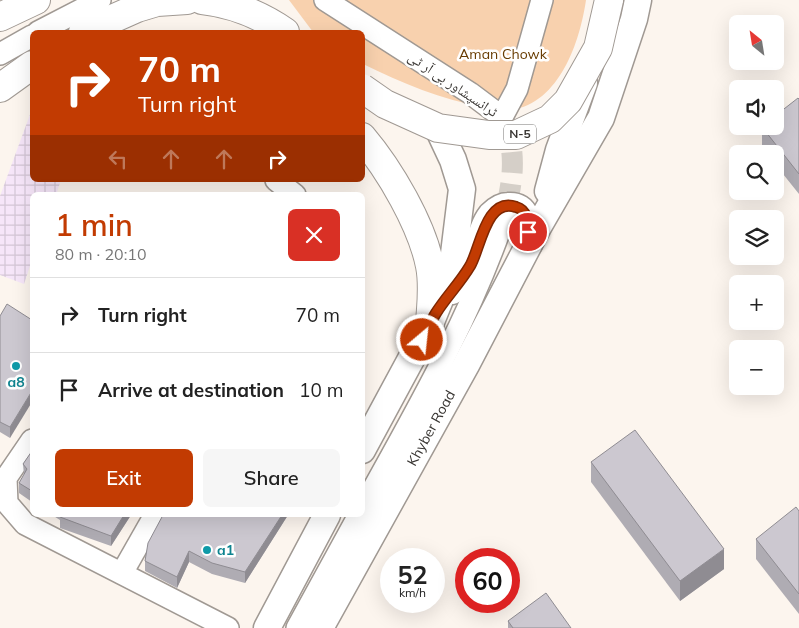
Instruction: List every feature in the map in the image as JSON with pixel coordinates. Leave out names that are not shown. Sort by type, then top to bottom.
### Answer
[{"type":"highway","points":[[0,2],[4,0]]},
{"type":"highway","points":[[0,17],[36,0]]},
{"type":"highway","points":[[88,30],[137,8],[157,2],[187,0]]},
{"type":"highway","points":[[202,0],[230,5],[280,29]]},
{"type":"highway","points":[[259,0],[280,29]]},
{"type":"highway","name":"N-5","points":[[365,90],[385,104],[438,128],[489,135],[516,135],[550,119],[568,101],[598,48],[609,0]]},
{"type":"highway","points":[[0,88],[30,66]]},
{"type":"highway","points":[[0,93],[30,85]]},
{"type":"highway","points":[[365,141],[394,181],[425,242],[430,268],[433,319]]},
{"type":"main road","points":[[534,235],[601,118],[634,19],[638,0]]},
{"type":"main road","points":[[534,235],[559,150],[598,48]]},
{"type":"main road","points":[[433,319],[452,270],[462,189],[453,160],[438,128]]},
{"type":"main road","points":[[365,444],[433,319],[471,265],[491,215],[498,209],[512,205],[519,207],[528,220],[534,235]]},
{"type":"main road","name":"Khyber Road","points":[[320,628],[466,365],[534,235]]},
{"type":"main road","points":[[266,628],[327,517]]},
{"type":"lane","points":[[42,30],[100,0]]},
{"type":"lane","name":"ٹرانسپشاور بی آر ٹی","points":[[325,0],[470,93],[502,117],[517,90],[542,0]]},
{"type":"lane","points":[[0,54],[30,37]]},
{"type":"lane","points":[[279,182],[291,192]]},
{"type":"lane","points":[[365,505],[406,430],[466,312],[495,246],[504,218]]},
{"type":"lane","points":[[30,443],[6,478],[7,503],[25,524],[228,628]]},
{"type":"lane","points":[[122,573],[154,517]]},
{"type":"lane","points":[[298,628],[359,517]]},
{"type":"shaded area","points":[[30,114],[30,182],[60,182],[57,192],[30,192],[30,266],[24,284],[0,275],[0,196]]},
{"type":"green space","name":"Aman Chowk","points":[[289,0],[586,0],[579,34],[573,51],[555,83],[543,96],[528,105],[511,110],[453,100],[407,84],[365,65],[365,30],[312,30]]},
{"type":"building","points":[[799,99],[799,174],[784,155],[784,145],[776,145],[768,135],[784,135],[784,109]]},
{"type":"building","name":"a8","points":[[7,304],[30,319],[30,394],[10,427],[0,422],[0,316]]},
{"type":"building","points":[[635,430],[724,549],[680,581],[591,462]]},
{"type":"building","points":[[30,454],[30,490],[19,483],[27,469],[23,464]]},
{"type":"building","points":[[796,507],[799,511],[799,594],[756,539]]},
{"type":"building","points":[[60,517],[123,517],[111,536]]},
{"type":"building","name":"a1","points":[[162,517],[281,517],[245,572],[212,563],[189,551],[177,577],[145,561],[148,543]]},
{"type":"building","points":[[546,593],[571,628],[513,628],[508,621]]},
{"type":"tunnel","points":[[504,121],[511,146],[512,158],[511,181],[504,218]]},
{"type":"place","name":"a8","points":[[16,366]]},
{"type":"place","name":"a1","points":[[207,550]]},
{"type":"route","points":[[422,340],[436,313],[471,265],[491,215],[503,206],[512,205],[519,207],[528,220],[528,232]]}]
